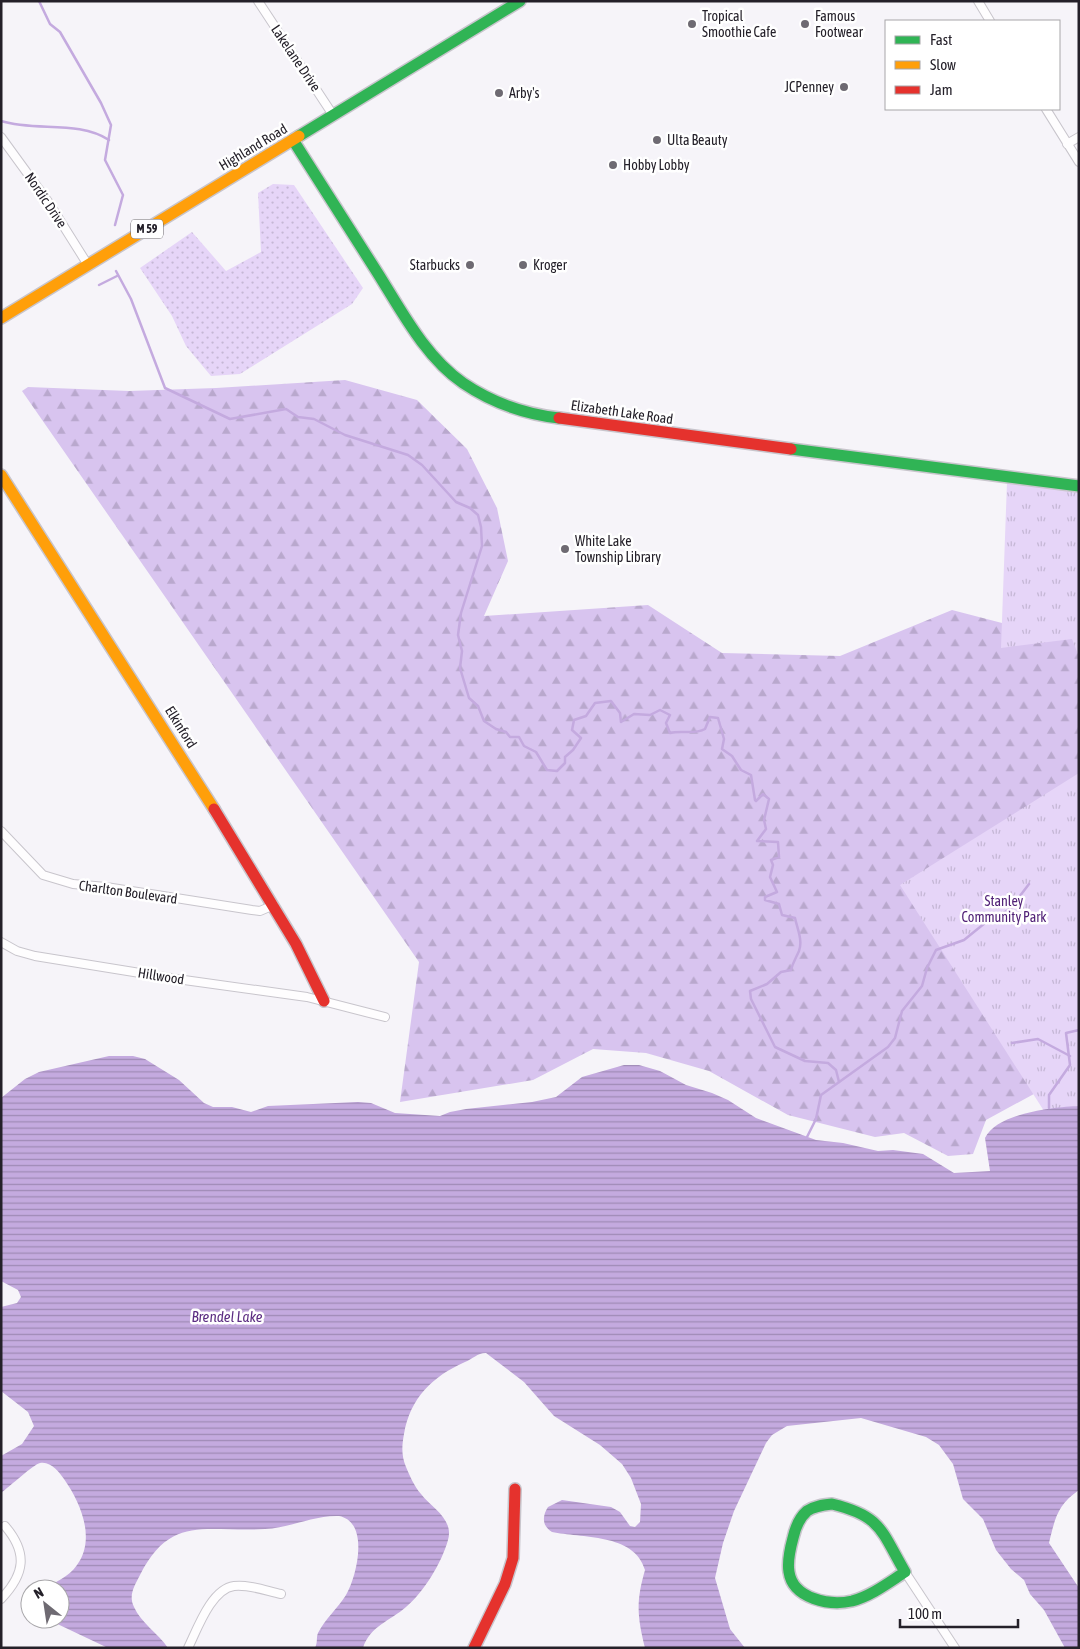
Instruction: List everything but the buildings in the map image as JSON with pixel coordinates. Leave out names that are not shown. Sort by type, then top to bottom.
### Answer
[{"type":"main road","name":"Highland Road","points":[[1,318],[520,1]]},
{"type":"main road","name":"Elizabeth Lake Road","points":[[292,140],[422,341],[456,377],[480,393],[504,405],[555,418],[1079,486]]},
{"type":"main road","name":"Elkinford","points":[[1,475],[158,719],[274,905],[324,1002]]},
{"type":"main road","points":[[476,1647],[479,1634],[505,1584],[513,1558],[515,1489]]},
{"type":"main road","points":[[832,1504],[856,1508],[871,1516],[883,1530],[905,1572],[852,1601],[834,1603],[817,1600],[800,1591],[790,1579],[789,1564],[797,1523],[805,1512],[821,1505],[832,1504]]},
{"type":"street","name":"Lakelane Drive","points":[[258,1],[333,115]]},
{"type":"street","points":[[978,1],[989,20]]},
{"type":"street","points":[[1047,110],[1079,162]]},
{"type":"street","name":"Nordic Drive","points":[[1,137],[49,203],[88,265]]},
{"type":"street","points":[[1068,144],[1079,137]]},
{"type":"street","name":"Charlton Boulevard","points":[[1,831],[43,875],[73,884],[106,887],[260,911],[274,905]]},
{"type":"street","name":"Hillwood","points":[[1,942],[17,951],[35,956],[324,1002],[386,1017]]},
{"type":"street","points":[[1,1599],[17,1579],[22,1564],[18,1546],[6,1526]]},
{"type":"street","points":[[905,1572],[955,1648]]},
{"type":"street","points":[[188,1648],[207,1609],[227,1589],[233,1586],[280,1594]]},
{"type":"green space","points":[[273,184],[294,185],[363,288],[352,304],[240,374],[211,376],[186,346],[172,316],[140,268],[192,232],[226,271],[261,252],[258,193]]},
{"type":"green space","points":[[345,380],[417,400],[467,449],[497,508],[508,561],[484,616],[648,605],[722,653],[840,656],[952,610],[1002,623],[1031,598],[1079,611],[1079,1096],[1043,1089],[986,1120],[973,1154],[948,1156],[904,1133],[875,1137],[788,1115],[709,1071],[646,1053],[593,1049],[533,1080],[400,1102],[419,962],[22,391],[28,387],[129,391]]},
{"type":"green space","points":[[1007,482],[1079,491],[1079,657],[1072,639],[1001,648]]},
{"type":"green space","name":"Stanley Community Park","points":[[1079,773],[1079,1166],[900,885]]},
{"type":"water","name":"Brendel Lake","points":[[109,1056],[133,1056],[145,1059],[179,1080],[204,1103],[213,1107],[232,1107],[251,1112],[268,1106],[358,1102],[371,1103],[395,1113],[440,1116],[466,1109],[532,1102],[556,1097],[582,1077],[624,1065],[639,1065],[660,1071],[686,1085],[728,1100],[756,1118],[816,1140],[843,1143],[878,1151],[893,1150],[923,1154],[954,1173],[990,1171],[985,1138],[991,1129],[1001,1123],[1027,1113],[1079,1106],[1079,1490],[1061,1507],[1055,1520],[1049,1543],[1079,1588],[1079,1648],[1065,1648],[1044,1610],[1030,1594],[1024,1580],[1011,1569],[996,1550],[983,1519],[963,1499],[953,1464],[939,1445],[926,1437],[861,1418],[787,1426],[772,1435],[766,1443],[734,1511],[723,1543],[715,1578],[730,1629],[745,1648],[645,1648],[640,1627],[639,1600],[645,1570],[639,1558],[630,1549],[619,1543],[605,1539],[552,1532],[546,1527],[544,1521],[548,1507],[562,1500],[611,1507],[620,1512],[630,1526],[635,1527],[640,1522],[641,1504],[631,1478],[622,1464],[600,1445],[554,1416],[524,1382],[486,1353],[453,1368],[433,1381],[418,1399],[407,1421],[402,1450],[404,1463],[419,1491],[445,1520],[448,1526],[448,1540],[437,1567],[426,1585],[413,1601],[370,1634],[363,1648],[315,1648],[317,1635],[321,1628],[346,1595],[357,1563],[358,1539],[355,1528],[349,1520],[339,1516],[320,1517],[265,1529],[193,1530],[178,1534],[165,1542],[152,1555],[140,1575],[133,1590],[132,1603],[141,1618],[168,1648],[108,1648],[68,1629],[70,1629],[70,1579],[61,1579],[74,1569],[83,1555],[86,1533],[81,1510],[76,1499],[57,1470],[51,1465],[44,1463],[37,1464],[1,1493],[1,1456],[22,1444],[34,1426],[28,1412],[1,1391],[1,1307],[17,1303],[21,1297],[18,1290],[1,1281],[1,1098],[25,1079],[39,1072]]},
{"type":"waterway","points":[[39,1],[50,24],[60,32],[101,103],[111,125],[105,160],[123,195],[115,225]]},
{"type":"waterway","points":[[1,121],[28,126],[84,130],[109,140]]},
{"type":"waterway","points":[[116,271],[131,299],[165,388],[230,419],[286,409],[298,417],[314,419],[345,435],[408,455],[422,465],[456,502],[470,508],[478,515],[482,546],[461,613],[458,635],[462,651],[460,668],[469,698],[478,706],[484,721],[496,729],[506,732],[510,737],[519,737],[524,746],[536,752],[547,770],[557,771],[565,763],[565,757],[573,750],[581,738],[572,730],[574,720],[586,716],[595,703],[611,701],[620,713],[621,722],[634,714],[650,715],[660,710],[670,715],[666,723],[670,733],[701,731],[705,729],[710,717],[718,718],[724,739],[722,749],[732,756],[741,770],[751,775],[755,800],[763,794],[769,799],[764,820],[766,829],[757,841],[778,842],[779,857],[771,860],[773,865],[770,877],[777,892],[765,897],[765,900],[779,904],[782,915],[795,918],[800,938],[799,951],[791,970],[781,972],[767,984],[750,991],[751,999],[775,1047],[805,1061],[828,1063],[836,1070],[839,1082]]},
{"type":"waterway","points":[[99,285],[117,276]]},
{"type":"waterway","points":[[807,1137],[816,1119],[821,1095],[888,1047],[895,1038],[902,1011],[922,986],[927,968],[936,950],[964,940],[985,923],[1010,909],[1029,884]]},
{"type":"waterway","points":[[1049,1108],[1049,1095],[1070,1065],[1066,1033],[1079,1030]]},
{"type":"waterway","points":[[1012,1043],[1038,1039],[1070,1056]]},
{"type":"traffic: fast","points":[[299,136],[520,1]]},
{"type":"traffic: fast","points":[[293,140],[405,317],[437,360],[463,383],[485,396],[534,414],[559,418]]},
{"type":"traffic: fast","points":[[791,449],[1079,486]]},
{"type":"traffic: fast","points":[[832,1504],[849,1509],[871,1520],[885,1536],[905,1572],[873,1593],[852,1601],[823,1601],[797,1589],[792,1581],[788,1564],[796,1527],[807,1511],[822,1505],[832,1504]]},
{"type":"traffic: slow","points":[[1,318],[299,136]]},
{"type":"traffic: slow","points":[[1,475],[214,809]]},
{"type":"traffic: jam","points":[[559,418],[791,449]]},
{"type":"traffic: jam","points":[[214,809],[296,944],[324,1001]]},
{"type":"traffic: jam","points":[[474,1648],[505,1584],[513,1558],[515,1489]]},
{"type":"place","name":"Tropical Smoothie Cafe","points":[[692,24]]},
{"type":"place","name":"Famous Footwear","points":[[805,24]]},
{"type":"place","name":"JCPenney","points":[[844,87]]},
{"type":"place","name":"Arby's","points":[[499,93]]},
{"type":"place","name":"Ulta Beauty","points":[[657,140]]},
{"type":"place","name":"Hobby Lobby","points":[[613,165]]},
{"type":"place","name":"Starbucks","points":[[470,265]]},
{"type":"place","name":"Kroger","points":[[523,265]]},
{"type":"place","name":"White Lake Township Library","points":[[565,549]]}]
